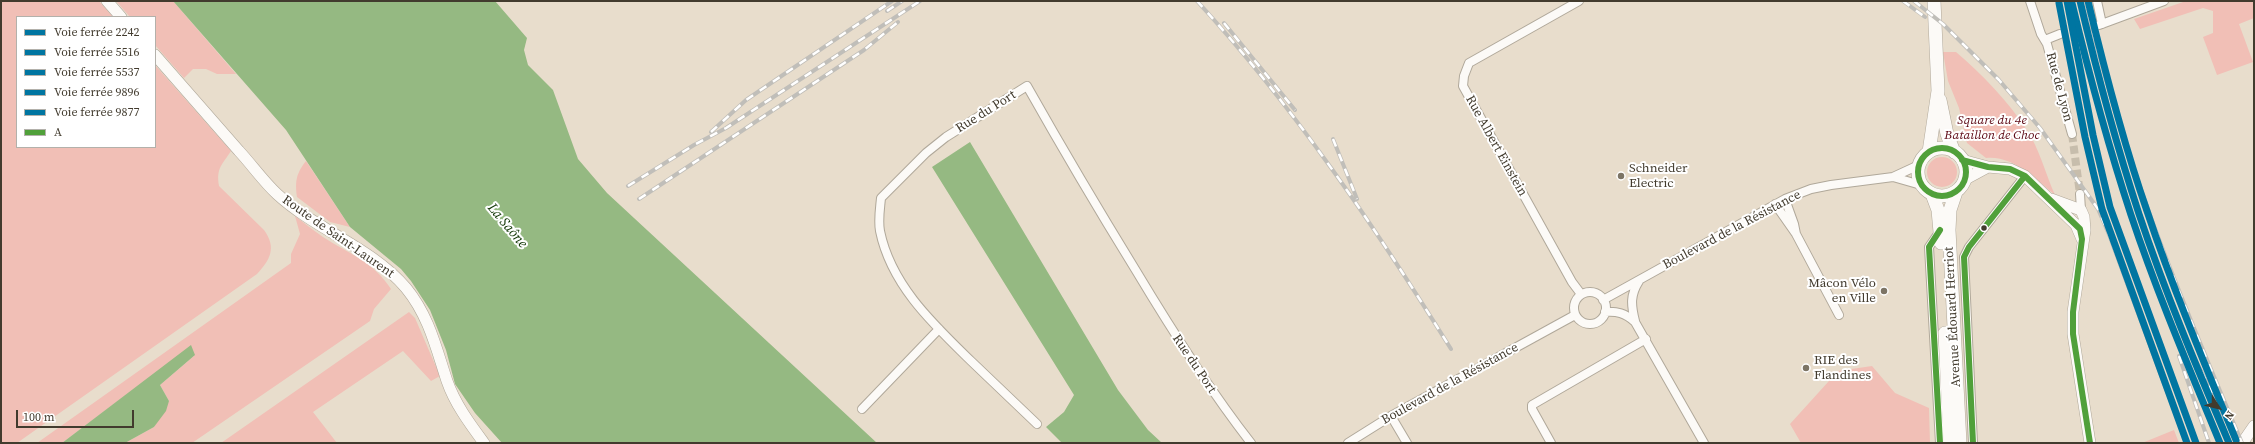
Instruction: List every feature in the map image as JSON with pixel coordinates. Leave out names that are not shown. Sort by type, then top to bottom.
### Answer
[{"type":"main road","points":[[107,1],[120,16]]},
{"type":"main road","points":[[1934,1],[1938,91],[1947,134],[1965,166],[1964,180]]},
{"type":"main road","name":"Route de Saint-Laurent","points":[[156,57],[277,194],[315,222],[379,263],[404,286],[421,310],[431,330],[448,382],[457,403],[468,422],[484,443]]},
{"type":"main road","points":[[1938,91],[1929,152],[1919,165],[1918,179],[1921,185],[1932,194],[1944,196],[1956,192],[1964,180],[1988,167]]},
{"type":"main road","points":[[1929,152],[1942,149],[1988,167],[2010,169],[2025,176],[2046,198],[2080,229],[2082,239]]},
{"type":"main road","name":"Avenue Édouard Herriot","points":[[1956,192],[1950,210],[1948,230],[1960,443]]},
{"type":"main road","name":"Avenue Édouard Herriot","points":[[1932,194],[1938,210],[1940,230],[1950,443]]},
{"type":"main road","points":[[2046,198],[2081,210],[2084,217],[2085,230],[2082,239],[2073,312],[2073,334],[2090,443]]},
{"type":"main road","points":[[2066,216],[2075,215],[2081,210]]},
{"type":"main road","points":[[2254,426],[2245,439],[2254,433]]},
{"type":"street","name":"Rue Albert Einstein","points":[[1579,1],[1470,63],[1464,76],[1463,86],[1572,282],[1581,294]]},
{"type":"street","name":"Rue de Lyon","points":[[2030,1],[2041,34],[2045,40],[2072,134]]},
{"type":"street","points":[[2097,1],[2101,24],[2164,1]]},
{"type":"street","points":[[2045,40],[2060,34]]},
{"type":"street","name":"Rue du Port","points":[[1037,424],[939,329],[901,283],[890,259],[880,231],[881,198],[926,153],[946,137],[1027,86],[1073,169],[1155,304],[1202,376],[1252,443]]},
{"type":"street","name":"Boulevard de la Résistance","points":[[1603,300],[1785,199],[1811,189],[1893,177],[1919,165]]},
{"type":"street","points":[[1973,443],[1964,257],[1969,247],[2025,176]]},
{"type":"street","name":"Boulevard de la Résistance","points":[[1893,177],[1921,185]]},
{"type":"street","points":[[2080,194],[2081,210]]},
{"type":"street","points":[[1785,199],[1796,234]]},
{"type":"street","points":[[1775,204],[1796,234],[1839,315]]},
{"type":"street","points":[[1940,230],[1929,248],[1940,443]]},
{"type":"street","points":[[1641,278],[1634,288],[1631,302],[1635,322],[1704,443]]},
{"type":"street","points":[[1596,293],[1603,300],[1605,312],[1599,320],[1590,324],[1580,321],[1575,315],[1575,302],[1581,294],[1596,293]]},
{"type":"street","points":[[1605,312],[1618,311],[1635,322]]},
{"type":"street","name":"Boulevard de la Résistance","points":[[1348,443],[1391,416],[1575,315]]},
{"type":"street","points":[[862,409],[939,329]]},
{"type":"street","points":[[1551,443],[1532,410],[1532,405],[1646,339]]},
{"type":"street","points":[[1391,416],[1407,443]]},
{"type":"green space","points":[[1,1],[99,1],[112,16],[16,16],[16,148],[156,148],[156,66],[231,151],[222,163],[219,171],[219,186],[264,230],[270,242],[270,254],[265,264],[257,274],[17,443],[1,443]]},
{"type":"green space","points":[[116,1],[173,1],[236,74],[217,74],[206,69],[193,69],[184,78],[156,46],[156,16],[129,16]]},
{"type":"green space","points":[[2186,1],[2254,1],[2254,18],[2239,24],[2253,62],[2217,75],[2203,37],[2213,33],[2213,11],[2203,8],[2140,29],[2134,19]]},
{"type":"green space","name":"Square du 4e Bataillon de Choc","points":[[1943,52],[1956,52],[1985,79],[2020,119],[2039,153],[2055,195],[2023,169],[2005,160],[1986,158],[1967,143],[1959,108],[1948,81]]},
{"type":"green space","points":[[1942,157],[1953,161],[1957,172],[1953,183],[1942,187],[1931,183],[1927,172],[1931,161]]},
{"type":"green space","points":[[306,161],[350,227],[330,222],[297,197],[297,178]]},
{"type":"green space","points":[[295,216],[323,237],[360,259],[384,279],[391,289],[374,309],[370,321],[192,443],[125,443],[154,427],[169,401],[160,385],[195,355],[133,390],[62,443],[37,443],[291,263],[291,254],[300,234]]},
{"type":"green space","points":[[409,312],[415,318],[440,376],[431,381],[403,351],[313,412],[337,443],[221,443]]},
{"type":"green space","points":[[1872,366],[1895,393],[1929,408],[1930,443],[1801,443],[1790,424],[1838,371]]},
{"type":"green space","points":[[2174,430],[2179,443],[2142,443]]},
{"type":"water","name":"La Saône","points":[[173,1],[495,1],[527,38],[524,50],[528,65],[553,90],[578,159],[607,193],[877,443],[502,443],[475,413],[455,384],[446,350],[430,310],[411,281],[401,269],[350,227],[286,130]]},
{"type":"water","points":[[970,142],[1118,390],[1148,430],[1162,443],[1062,443],[1046,427],[1064,412],[1074,395],[932,167]]},
{"type":"water","points":[[191,345],[195,355],[160,385],[169,401],[166,411],[154,427],[125,443],[62,443]]},
{"type":"tunnel","points":[[2060,34],[2099,25]]},
{"type":"tunnel","points":[[2072,134],[2080,194]]},
{"type":"railway","points":[[711,132],[746,100],[892,1]]},
{"type":"railway","points":[[887,11],[902,1]]},
{"type":"railway","points":[[628,186],[694,145],[726,128],[920,1]]},
{"type":"railway","points":[[1197,1],[1233,41],[1267,83],[1332,169],[1393,258],[1451,349]]},
{"type":"railway","points":[[1903,1],[1925,17]]},
{"type":"railway","points":[[1914,1],[1943,24],[1999,80],[2040,128],[2098,209],[2188,443]]},
{"type":"railway","points":[[2086,1],[2100,58],[2134,170],[2175,280],[2242,443]]},
{"type":"railway","points":[[639,199],[864,50],[898,22]]},
{"type":"railway","points":[[1224,23],[1295,110]]},
{"type":"railway","points":[[1333,139],[1357,199]]},
{"type":"railway","points":[[2187,343],[2225,419]]},
{"type":"railway","points":[[2179,356],[2209,443]]},
{"type":"rail line","name":"5537","points":[[2067,1],[2093,135],[2110,207],[2196,443]]},
{"type":"rail line","name":"2242","points":[[2080,1],[2107,108],[2139,214],[2170,301],[2229,443]]},
{"type":"rail line","name":"9896","points":[[2088,1],[2115,107],[2147,211],[2178,298],[2236,440]]},
{"type":"rail line","name":"9877","points":[[2059,3],[2085,137],[2102,209],[2187,443]]},
{"type":"rail line","name":"5516","points":[[2072,3],[2099,109],[2131,215],[2162,302],[2220,443]]},
{"type":"transit line","name":"A","points":[[1942,148],[1951,150],[1959,155],[1964,163],[1966,172],[1964,181],[1959,189],[1951,194],[1942,196],[1933,194],[1925,189],[1920,181],[1918,172],[1920,163],[1925,155],[1933,150],[1942,148]]},
{"type":"transit line","name":"A","points":[[1962,160],[1988,167],[2010,169],[2025,176],[2080,229],[2082,239],[2073,312],[2073,334],[2090,443]]},
{"type":"transit line","name":"A","points":[[1973,443],[1964,257],[1969,247],[2025,176]]},
{"type":"transit line","name":"A","points":[[1940,230],[1929,247],[1940,443]]},
{"type":"place","name":"Schneider Electric","points":[[1621,176]]},
{"type":"place","name":"Mâcon Vélo en Ville","points":[[1884,291]]},
{"type":"place","name":"RIE des Flandines","points":[[1806,368]]}]
